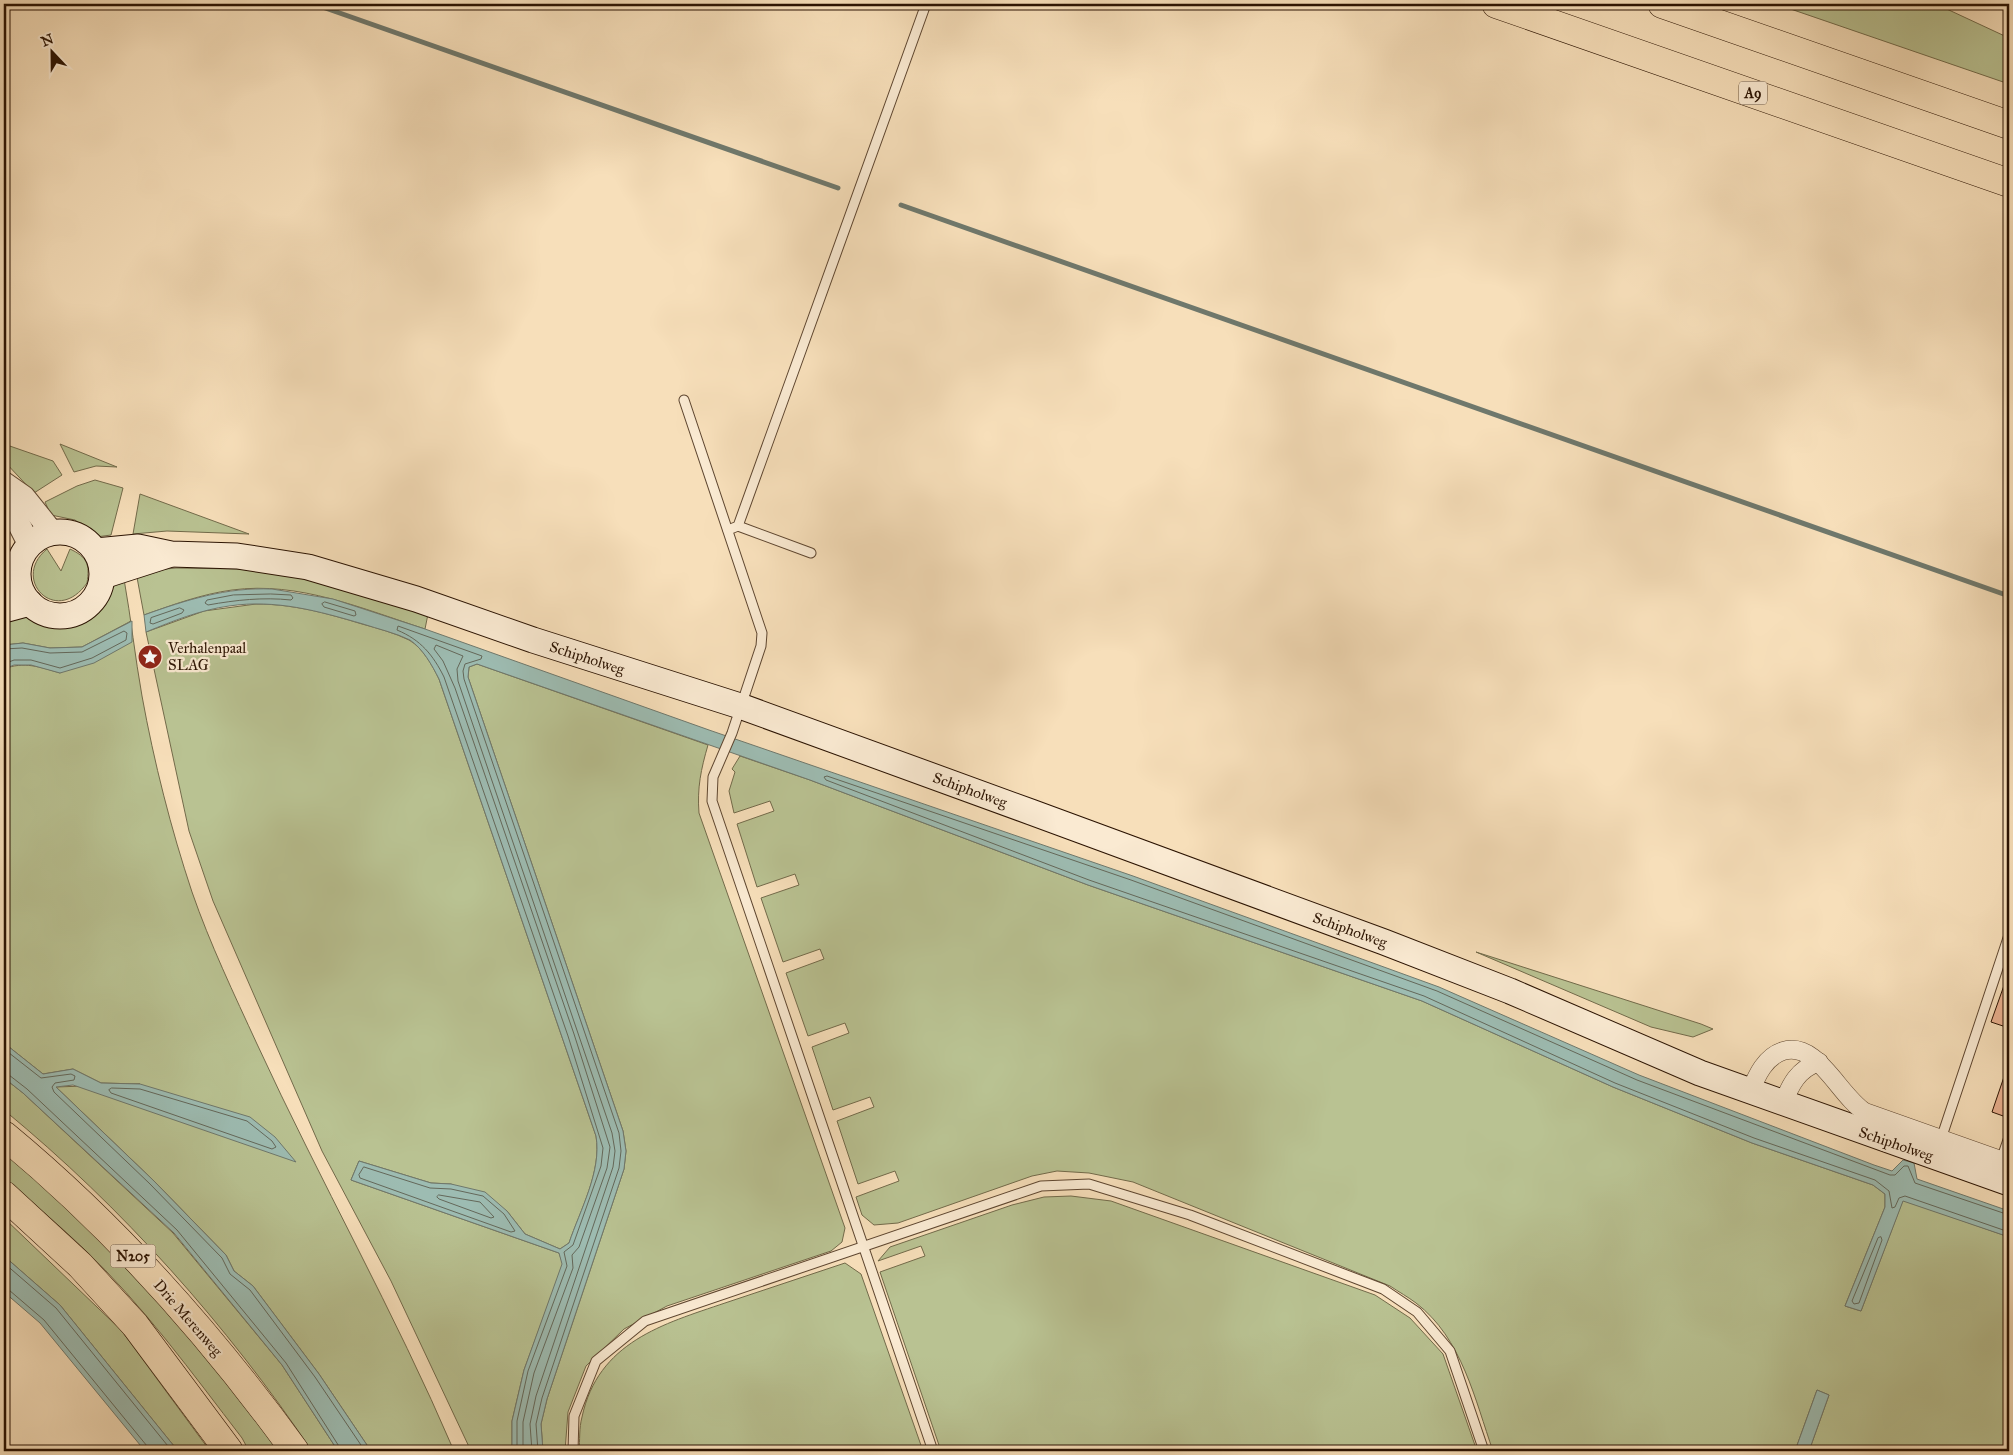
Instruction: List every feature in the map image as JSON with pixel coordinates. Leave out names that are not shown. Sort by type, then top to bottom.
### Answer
[{"type":"highway","name":"A9","points":[[1496,4],[2009,183]]},
{"type":"highway","points":[[1662,4],[2009,125]]},
{"type":"highway","name":"Drie Merenweg","points":[[4,1135],[84,1207],[144,1266],[250,1388],[295,1451]]},
{"type":"highway","name":"N205","points":[[4,1195],[80,1265],[135,1325],[229,1451]]},
{"type":"main road","points":[[52,532],[72,532],[86,540],[96,550],[102,562],[103,576],[100,589],[93,601],[82,610],[69,615],[55,616],[41,612],[30,603],[18,582],[11,576],[29,544],[39,536],[52,532]]},
{"type":"main road","name":"Schipholweg","points":[[96,550],[138,547],[171,554],[237,556],[326,572],[407,596],[533,640],[740,706],[1384,942],[1510,991],[1700,1073],[1783,1104],[1919,1140],[2007,1169]]},
{"type":"main road","name":"Schipholweg","points":[[103,576],[171,554]]},
{"type":"main road","points":[[4,610],[30,603]]},
{"type":"street","points":[[4,483],[24,497],[52,532]]},
{"type":"street","points":[[4,495],[29,544]]},
{"type":"street","name":"Schipholweg","points":[[1750,1092],[1763,1067],[1777,1053],[1787,1050],[1800,1050],[1808,1053],[1819,1062],[1853,1105],[1919,1140]]},
{"type":"street","points":[[1783,1104],[1797,1075],[1806,1067],[1819,1062]]},
{"type":"lane","points":[[738,526],[926,4]]},
{"type":"lane","points":[[684,400],[762,633],[761,646],[732,733],[712,783],[712,801],[933,1451]]},
{"type":"lane","points":[[728,530],[738,526],[811,552]]},
{"type":"lane","points":[[1919,1140],[2009,935]]},
{"type":"lane","points":[[2007,1169],[2009,1137]]},
{"type":"lane","points":[[573,1451],[574,1416],[596,1361],[645,1321],[863,1245],[1041,1186],[1089,1184],[1190,1215],[1382,1289],[1417,1312],[1450,1351],[1484,1451]]},
{"type":"green space","points":[[1776,4],[1936,4],[2009,38],[2009,84]]},
{"type":"green space","points":[[4,444],[53,461],[62,475],[34,493],[4,461]]},
{"type":"green space","points":[[60,444],[117,467],[96,466],[74,472]]},
{"type":"green space","points":[[95,480],[123,488],[111,535],[96,537],[75,520],[51,515],[45,502],[77,486]]},
{"type":"green space","points":[[140,494],[249,534],[167,531],[133,534]]},
{"type":"green space","points":[[47,549],[61,571],[70,549],[84,558],[88,571],[87,583],[75,595],[62,600],[51,599],[41,594],[35,585],[33,573],[37,561]]},
{"type":"green space","points":[[176,568],[241,569],[324,581],[428,614],[425,629],[354,605],[282,589],[257,588],[210,594],[144,615],[136,572]]},
{"type":"green space","points":[[124,579],[131,621],[82,647],[50,648],[23,643],[4,645],[4,618],[15,614],[30,617],[49,626],[70,624],[89,613],[104,593]]},
{"type":"green space","points":[[256,604],[284,606],[336,616],[404,637],[423,652],[439,679],[596,1136],[596,1163],[589,1191],[569,1243],[560,1249],[525,1234],[507,1211],[451,1184],[431,1183],[359,1161],[351,1180],[559,1253],[563,1264],[524,1370],[512,1421],[512,1451],[471,1451],[391,1281],[322,1151],[213,901],[189,831],[146,632],[204,611]]},
{"type":"green space","points":[[131,621],[142,696],[170,820],[192,892],[207,931],[231,988],[281,1095],[407,1348],[454,1451],[371,1451],[319,1374],[253,1286],[234,1271],[226,1255],[154,1181],[56,1087],[140,1084],[101,1083],[73,1069],[43,1074],[4,1043],[4,669],[25,665],[60,673]]},
{"type":"green space","points":[[477,664],[708,745],[700,779],[699,813],[845,1228],[842,1242],[831,1251],[667,1306],[624,1329],[586,1366],[568,1412],[565,1451],[543,1451],[541,1424],[547,1399],[624,1169],[626,1151],[623,1131],[468,677],[469,667]]},
{"type":"green space","points":[[740,756],[810,780],[1088,885],[1422,1001],[1613,1087],[1752,1143],[1873,1185],[1885,1194],[1885,1207],[1845,1306],[1861,1311],[1903,1200],[2009,1237],[2009,1451],[1809,1451],[1829,1395],[1817,1390],[1795,1451],[1493,1451],[1473,1391],[1456,1352],[1432,1317],[1416,1303],[1390,1286],[1133,1182],[1089,1173],[1057,1171],[1032,1176],[898,1223],[874,1225],[862,1215],[856,1197],[899,1181],[895,1171],[858,1184],[837,1121],[874,1107],[870,1097],[833,1110],[812,1047],[849,1033],[845,1023],[808,1036],[786,973],[824,959],[820,949],[783,962],[761,898],[799,885],[795,874],[757,887],[737,824],[774,811],[770,801],[734,813],[729,791],[735,772],[732,769]]},
{"type":"green space","points":[[1476,952],[1713,1029],[1693,1037],[1651,1027]]},
{"type":"green space","points":[[4,1078],[23,1093],[173,1233],[282,1365],[338,1451],[312,1451],[244,1358],[170,1270],[131,1227],[90,1187],[4,1110]]},
{"type":"green space","points":[[4,1151],[47,1189],[139,1282],[237,1393],[283,1451],[249,1451],[242,1438],[186,1364],[126,1293],[83,1248],[4,1177]]},
{"type":"green space","points":[[1071,1196],[1111,1201],[1375,1295],[1410,1318],[1443,1354],[1477,1451],[941,1451],[880,1272],[925,1256],[921,1246],[878,1261],[890,1247],[1012,1205],[1044,1197]]},
{"type":"green space","points":[[4,1218],[121,1330],[210,1451],[178,1451],[60,1305],[4,1256]]},
{"type":"green space","points":[[845,1263],[861,1274],[923,1451],[579,1451],[581,1421],[590,1391],[602,1370],[636,1340],[679,1319]]},
{"type":"water","points":[[272,589],[333,599],[425,629],[709,730],[1133,876],[1439,987],[1639,1075],[1874,1165],[1892,1171],[1903,1160],[1914,1163],[1917,1179],[2009,1211],[2009,1237],[1903,1201],[1861,1311],[1845,1306],[1885,1207],[1885,1194],[1873,1185],[1752,1143],[1613,1087],[1422,1001],[1088,885],[810,780],[477,664],[469,667],[468,677],[623,1131],[626,1151],[624,1169],[547,1399],[541,1424],[543,1451],[512,1451],[512,1421],[524,1370],[562,1264],[559,1253],[351,1180],[359,1161],[431,1183],[451,1184],[485,1192],[507,1211],[525,1234],[560,1249],[569,1243],[589,1190],[596,1163],[596,1136],[439,679],[419,648],[410,640],[399,635],[346,619],[297,608],[263,604],[246,604],[208,610],[146,632],[144,615],[160,609],[223,592]]},
{"type":"water","points":[[132,621],[132,642],[94,663],[60,673],[31,665],[14,665],[4,669],[4,645],[23,643],[50,648],[82,647]]},
{"type":"water","points":[[4,1043],[43,1074],[73,1069],[101,1083],[140,1084],[250,1117],[275,1137],[296,1162],[73,1085],[56,1087],[154,1181],[226,1255],[234,1271],[253,1286],[319,1374],[371,1451],[338,1451],[282,1365],[174,1233],[23,1093],[4,1078]]},
{"type":"water","points":[[4,1256],[60,1305],[178,1451],[145,1451],[40,1323],[4,1292]]},
{"type":"water","points":[[1817,1390],[1829,1395],[1809,1451],[1795,1451]]},
{"type":"building","points":[[2007,977],[2009,977],[2009,1028],[1991,1022]]},
{"type":"building","points":[[2007,1068],[2009,1068],[2009,1107],[2006,1117],[1992,1112]]},
{"type":"waterway","points":[[314,4],[838,188]]},
{"type":"waterway","points":[[901,205],[2009,596]]},
{"type":"place","name":"Verhalenpaal SLAG","points":[[150,657]]}]
